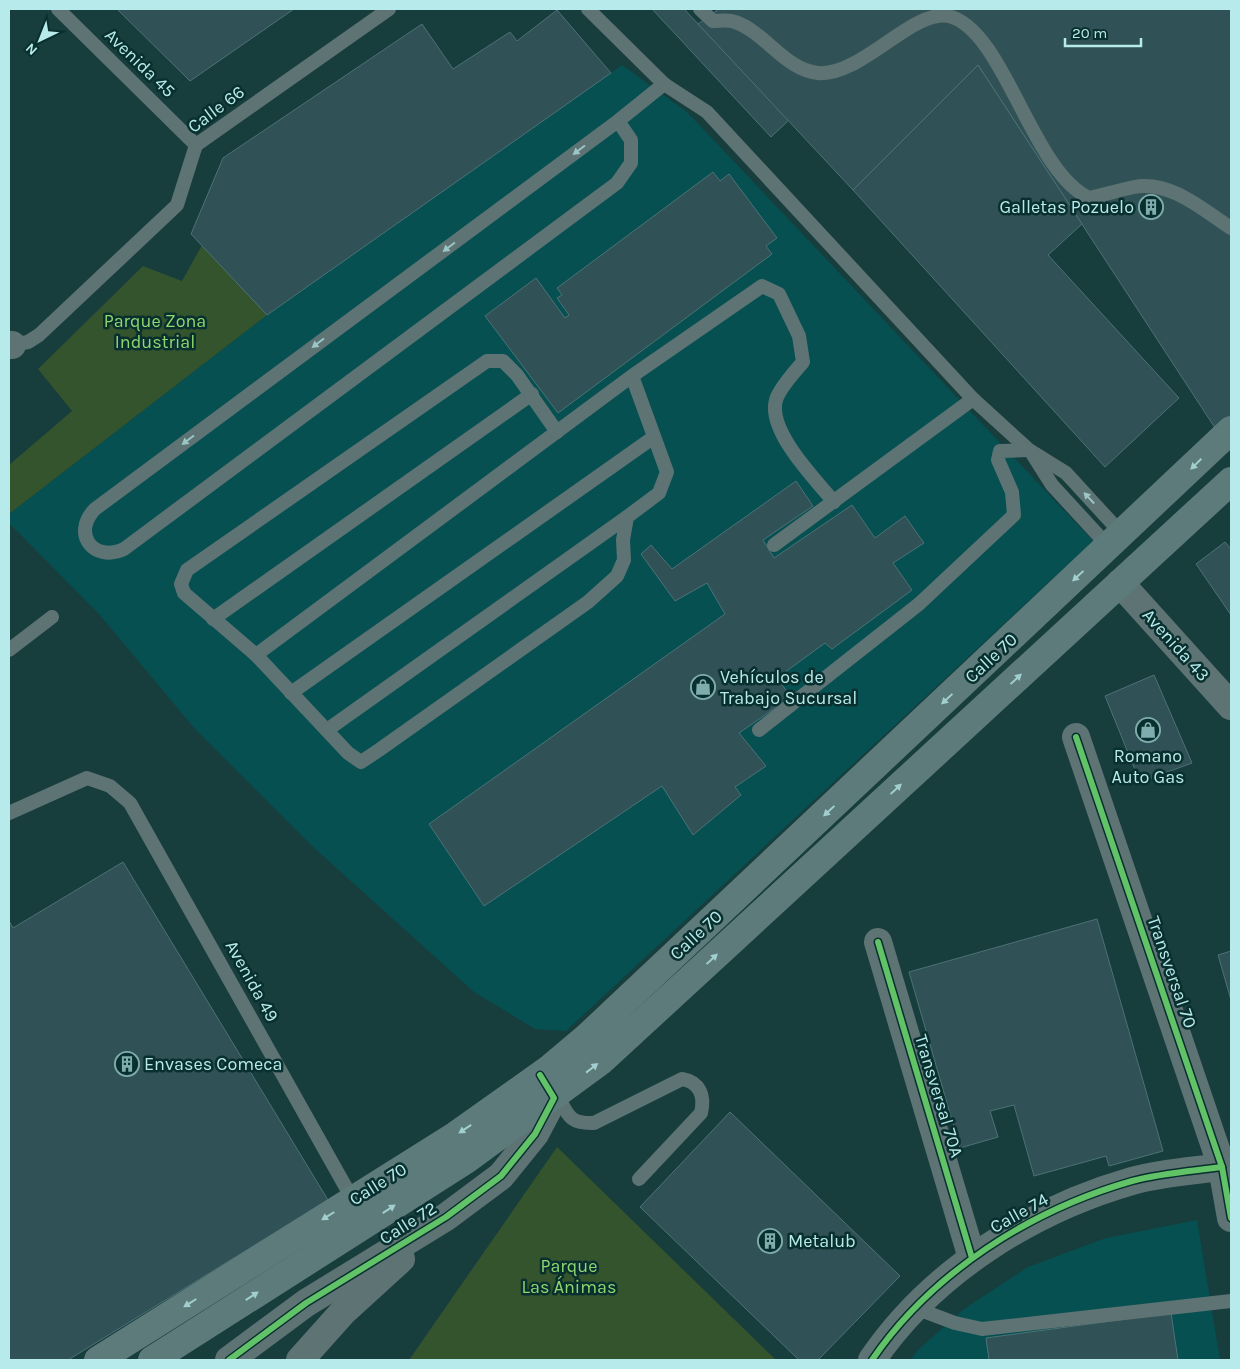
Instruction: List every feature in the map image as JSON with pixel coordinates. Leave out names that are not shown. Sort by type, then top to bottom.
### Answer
[{"type":"main road","name":"Calle 70","points":[[152,1360],[466,1160],[550,1089],[587,1038],[1231,430]]},
{"type":"main road","name":"Calle 70","points":[[98,1360],[456,1135],[550,1089],[601,1061],[1231,482]]},
{"type":"street","name":"Avenida 43","points":[[1120,583],[1231,706]]},
{"type":"street","name":"Transversal 70","points":[[1076,737],[1222,1167],[1231,1218]]},
{"type":"street","name":"Transversal 70A","points":[[878,942],[972,1258]]},
{"type":"street","name":"Calle 72","points":[[229,1360],[306,1303],[446,1217],[506,1170],[535,1134],[550,1089]]},
{"type":"street","name":"Calle 74","points":[[872,1360],[915,1308],[972,1258],[1048,1211],[1133,1181],[1222,1167]]},
{"type":"street","points":[[300,1360],[343,1312],[446,1217]]},
{"type":"lane","name":"Avenida 45","points":[[58,9],[196,144]]},
{"type":"lane","name":"Calle 66","points":[[10,345],[28,342],[40,335],[177,205],[196,144],[389,9]]},
{"type":"lane","points":[[588,9],[664,84],[707,112],[973,399],[1029,450],[1066,473],[1116,540]]},
{"type":"lane","points":[[700,9],[712,21],[737,22],[797,65],[819,74],[840,69],[934,16],[948,16],[965,23],[985,44],[1036,136],[1067,182],[1078,193],[1088,198],[1135,186],[1157,187],[1173,191],[1231,228]]},
{"type":"lane","points":[[618,121],[631,140],[631,163],[617,183],[124,549],[114,554],[100,553],[88,543],[84,530],[86,518],[95,509],[618,121],[664,84]]},
{"type":"lane","points":[[256,655],[632,376],[762,286],[779,294],[799,336],[802,362],[776,400],[777,422],[791,450],[834,502]]},
{"type":"lane","points":[[557,432],[532,394],[503,361],[487,361],[187,570],[181,584],[184,593],[256,655],[348,753],[361,762],[588,602],[617,576],[624,560],[623,540],[627,517]]},
{"type":"lane","points":[[327,730],[659,493],[667,472],[632,376]]},
{"type":"lane","points":[[213,619],[532,394]]},
{"type":"lane","points":[[774,545],[973,399]]},
{"type":"lane","points":[[291,693],[654,437]]},
{"type":"lane","points":[[759,730],[919,604],[1014,515],[1012,492],[998,460],[1000,451],[1029,450]]},
{"type":"lane","points":[[9,650],[52,616]]},
{"type":"lane","name":"Avenida 49","points":[[9,813],[87,778],[110,786],[130,803],[353,1200]]},
{"type":"lane","points":[[550,1089],[570,1118],[579,1124],[594,1123],[682,1079],[690,1081],[701,1092],[704,1100],[701,1113],[639,1179]]},
{"type":"lane","points":[[915,1308],[956,1323],[982,1329],[1231,1300]]},
{"type":"shaded area","points":[[622,65],[687,112],[1093,541],[566,1031],[535,1029],[474,992],[312,846],[195,729],[99,614],[9,523],[9,514],[267,315]]},
{"type":"shaded area","points":[[1197,1220],[1220,1360],[910,1360],[920,1348],[964,1309],[1028,1267],[1106,1238]]},
{"type":"green space","name":"Parque Zona Industrial","points":[[202,245],[267,315],[9,514],[9,465],[72,411],[38,369],[143,266],[182,281]]},
{"type":"green space","name":"Parque Las Ánimas","points":[[557,1147],[776,1360],[409,1360]]},
{"type":"building","points":[[117,9],[294,9],[190,81]]},
{"type":"building","points":[[652,9],[684,9],[789,120],[771,137]]},
{"type":"building","name":"Galletas Pozuelo","points":[[719,9],[1231,9],[1231,421],[1219,434],[978,65],[853,190],[698,24]]},
{"type":"building","points":[[557,10],[611,73],[267,315],[191,234],[223,158],[422,24],[453,69],[510,32],[517,41]]},
{"type":"building","points":[[978,65],[1082,224],[1048,255],[1179,398],[1105,467],[853,190]]},
{"type":"building","points":[[713,172],[720,181],[729,174],[777,238],[766,246],[772,254],[558,413],[485,316],[536,278],[565,318],[569,315],[557,298],[562,295],[557,288]]},
{"type":"building","name":"Vehículos de Trabajo Sucursal","points":[[796,481],[813,506],[763,540],[774,558],[852,505],[875,538],[905,516],[924,543],[893,563],[912,590],[832,649],[825,643],[777,678],[791,697],[739,733],[766,766],[735,787],[741,795],[693,835],[662,786],[484,906],[429,824],[725,614],[707,583],[675,601],[641,554],[651,545],[672,569]]},
{"type":"building","points":[[1225,542],[1231,549],[1231,615],[1196,564]]},
{"type":"building","name":"Romano Auto Gas","points":[[1154,675],[1192,763],[1140,782],[1105,696]]},
{"type":"building","name":"Envases Comeca","points":[[123,862],[328,1200],[68,1360],[9,1360],[9,921],[13,928]]},
{"type":"building","points":[[1097,919],[1163,1151],[1109,1166],[1106,1156],[1034,1176],[1014,1105],[990,1111],[998,1137],[960,1148],[909,972]]},
{"type":"building","points":[[1231,951],[1231,1000],[1218,955]]},
{"type":"building","name":"Metalub","points":[[730,1112],[900,1276],[818,1360],[799,1360],[640,1207]]},
{"type":"building","points":[[1171,1313],[1178,1360],[989,1360],[986,1338]]},
{"type":"cycle path","points":[[1076,737],[1222,1167],[1231,1218]]},
{"type":"cycle path","points":[[878,942],[972,1258]]},
{"type":"cycle path","points":[[229,1360],[306,1303],[446,1217],[501,1176],[535,1134],[554,1098],[540,1075]]},
{"type":"cycle path","points":[[872,1360],[896,1328],[954,1272],[987,1248],[1021,1227],[1094,1193],[1132,1181],[1166,1174],[1222,1167]]},
{"type":"place","name":"Galletas Pozuelo","points":[[1151,207]]},
{"type":"place","name":"Vehículos de Trabajo Sucursal","points":[[703,687]]},
{"type":"place","name":"Romano Auto Gas","points":[[1148,730]]},
{"type":"place","name":"Envases Comeca","points":[[127,1064]]},
{"type":"place","name":"Metalub","points":[[770,1241]]}]
